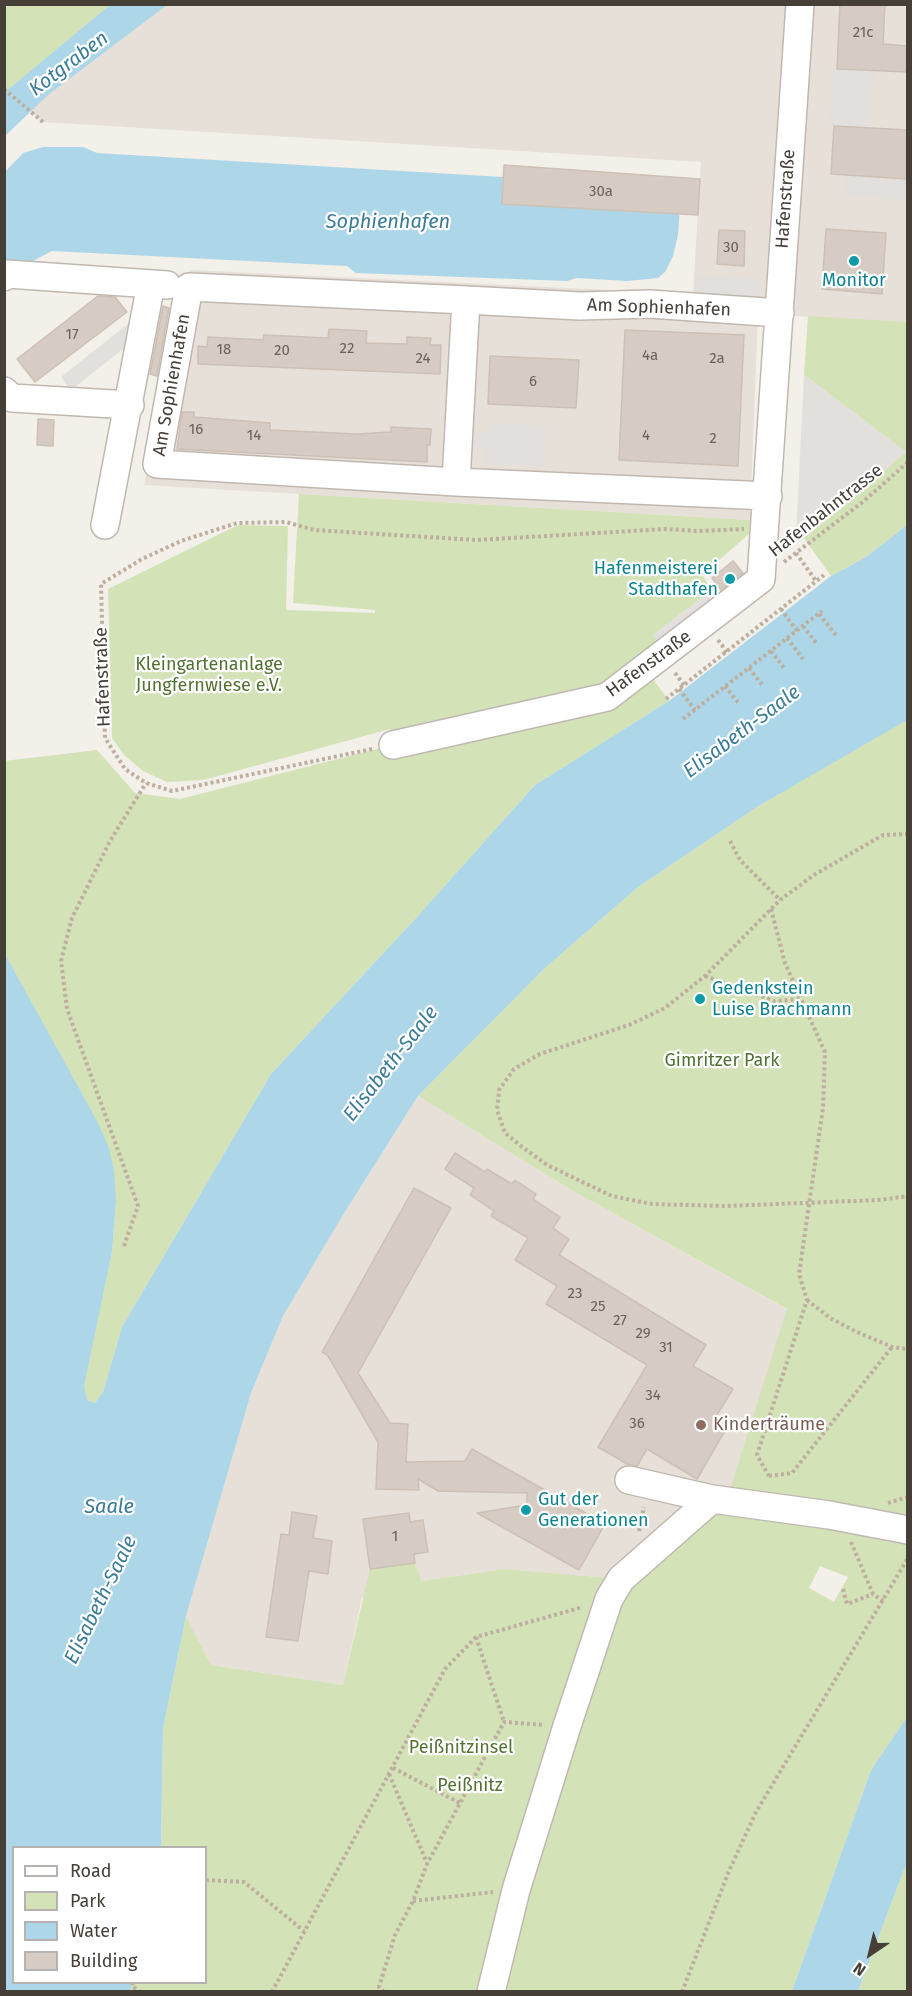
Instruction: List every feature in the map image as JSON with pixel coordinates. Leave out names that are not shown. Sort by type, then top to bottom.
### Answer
[{"type":"street","name":"Hafenstraße","points":[[393,745],[607,698],[761,579],[800,4]]},
{"type":"street","points":[[4,277],[8,274],[17,274],[189,286]]},
{"type":"street","points":[[105,525],[130,405],[151,284]]},
{"type":"street","name":"Am Sophienhafen","points":[[768,496],[456,482],[157,464],[189,286],[580,306],[650,304],[780,313]]},
{"type":"street","points":[[456,482],[466,300]]},
{"type":"street","points":[[4,391],[12,398],[130,405]]},
{"type":"street","points":[[118,464],[157,464]]},
{"type":"street","points":[[639,1483],[712,1499],[908,1530]]},
{"type":"street","points":[[491,1992],[516,1890],[567,1726],[620,1583],[712,1499]]},
{"type":"path","points":[[5,89],[43,122]]},
{"type":"path","name":"Hafenbahntrasse","points":[[761,579],[864,501],[908,462]]},
{"type":"path","name":"Hafenstraße","points":[[393,745],[172,791],[146,783],[125,769],[105,738],[101,584],[142,559],[182,541],[237,523],[285,522],[314,530],[476,540],[567,533],[766,528]]},
{"type":"path","points":[[796,553],[816,581]]},
{"type":"path","points":[[666,699],[824,575]]},
{"type":"path","points":[[781,609],[797,631]]},
{"type":"path","points":[[764,612],[768,618]]},
{"type":"path","points":[[683,719],[821,612],[836,635]]},
{"type":"path","points":[[803,626],[817,644]]},
{"type":"path","points":[[787,638],[803,659]]},
{"type":"path","points":[[722,644],[727,652]]},
{"type":"path","points":[[771,651],[786,669]]},
{"type":"path","points":[[748,668],[763,686]]},
{"type":"path","points":[[678,678],[684,685]]},
{"type":"path","points":[[725,686],[739,704]]},
{"type":"path","points":[[679,689],[694,710]]},
{"type":"path","points":[[124,1246],[138,1206],[67,1009],[61,961],[72,918],[110,841],[146,783]]},
{"type":"path","points":[[908,834],[884,835],[855,849],[780,900],[705,976],[664,1008],[628,1025],[540,1054],[514,1069],[499,1090],[497,1110],[505,1133],[547,1165],[612,1196],[652,1204],[726,1206],[808,1204],[908,1196]]},
{"type":"path","points":[[730,841],[741,860],[780,900]]},
{"type":"path","points":[[771,909],[785,963],[825,1052],[823,1108],[799,1274],[807,1300],[830,1318],[892,1347],[908,1349]]},
{"type":"path","points":[[705,976],[774,1001],[801,999]]},
{"type":"path","points":[[807,1300],[757,1455],[769,1476],[792,1473],[892,1347]]},
{"type":"path","points":[[272,1992],[445,1669],[476,1637],[620,1583],[639,1483]]},
{"type":"path","points":[[840,1518],[873,1594],[883,1601]]},
{"type":"path","points":[[682,1992],[729,1871],[756,1812],[908,1558]]},
{"type":"path","points":[[843,1589],[847,1604],[873,1594]]},
{"type":"path","points":[[384,1992],[378,1989],[395,1935],[414,1901],[427,1864],[504,1722],[476,1637]]},
{"type":"path","points":[[504,1722],[567,1726]]},
{"type":"path","points":[[393,1768],[460,1803]]},
{"type":"path","points":[[389,1774],[427,1864]]},
{"type":"path","points":[[207,1880],[244,1882],[304,1931]]},
{"type":"path","points":[[414,1901],[516,1890]]},
{"type":"shaded area","points":[[148,5],[907,5],[907,322],[758,314],[750,520],[144,485],[190,270],[693,294],[701,162],[43,122],[19,101]]},
{"type":"shaded area","points":[[832,68],[874,71],[872,127],[830,126]]},
{"type":"shaded area","points":[[846,175],[907,179],[907,199],[844,196]]},
{"type":"shaded area","points":[[696,276],[760,279],[759,302],[695,299]]},
{"type":"shaded area","points":[[138,316],[137,338],[71,390],[61,377]]},
{"type":"shaded area","points":[[804,375],[906,452],[804,537],[796,537]]},
{"type":"shaded area","points":[[488,423],[546,426],[544,466],[484,463],[485,449],[471,448],[471,432],[487,433]]},
{"type":"shaded area","points":[[707,594],[720,611],[667,653],[653,635]]},
{"type":"shaded area","points":[[418,1096],[573,1191],[788,1310],[727,1499],[621,1579],[505,1569],[421,1581],[362,1598],[343,1685],[211,1665],[186,1616],[251,1393],[283,1316]]},
{"type":"green space","points":[[5,5],[148,5],[5,92]]},
{"type":"green space","points":[[808,316],[907,322],[907,525],[866,557],[831,576],[804,538],[906,452],[804,375]]},
{"type":"green space","name":"Kleingartenanlage Jungfernwiese e.V.","points":[[299,494],[750,520],[749,534],[702,575],[712,590],[653,635],[667,653],[647,671],[669,701],[535,785],[416,918],[271,1074],[122,1327],[103,1392],[95,1403],[87,1400],[83,1386],[112,1252],[116,1202],[37,1014],[5,954],[4,761],[97,750],[135,793],[180,799],[393,745],[390,729],[203,780],[167,782],[143,771],[124,755],[112,738],[108,589],[238,525],[288,526],[286,610],[375,613],[375,610],[293,603]]},
{"type":"green space","points":[[907,720],[907,1717],[871,1770],[792,1991],[130,1992],[133,1984],[207,1984],[207,1846],[161,1846],[163,1729],[186,1616],[211,1665],[343,1685],[370,1569],[415,1563],[421,1581],[505,1569],[621,1579],[727,1499],[787,1309],[573,1191],[418,1096],[544,969],[638,887],[757,807]],"holes":[[[820,1566],[848,1577],[834,1602],[809,1588]]]},
{"type":"green space","points":[[907,1862],[907,1991],[858,1991]]},
{"type":"water","name":"Kotgraben","points":[[110,5],[167,5],[48,95],[5,136],[5,92]]},
{"type":"water","name":"Sophienhafen","points":[[43,147],[83,147],[97,153],[503,177],[681,191],[678,235],[673,256],[665,272],[658,278],[627,281],[356,273],[347,266],[52,251],[29,263],[5,262],[5,172],[23,153]]},
{"type":"water","name":"Saale","points":[[907,525],[907,720],[757,807],[638,887],[544,969],[418,1096],[283,1316],[251,1393],[186,1616],[163,1729],[161,1846],[12,1846],[12,1984],[133,1984],[130,1991],[5,1991],[5,954],[97,1121],[109,1148],[114,1171],[116,1202],[112,1252],[84,1386],[87,1400],[95,1403],[103,1392],[122,1327],[271,1074],[416,918],[535,785],[669,701],[831,576],[866,557]]},
{"type":"water","points":[[907,1717],[907,1862],[858,1991],[792,1991],[871,1770]]},
{"type":"building","points":[[840,4],[885,4],[883,44],[908,46],[908,72],[837,69]]},
{"type":"building","points":[[834,126],[908,130],[908,179],[831,174]]},
{"type":"building","points":[[504,165],[700,179],[698,215],[502,204]]},
{"type":"building","name":"Monitor","points":[[826,229],[886,233],[882,294],[822,289]]},
{"type":"building","points":[[719,230],[745,231],[744,266],[717,264]]},
{"type":"building","points":[[98,296],[115,297],[127,312],[35,382],[17,359]]},
{"type":"building","points":[[163,306],[169,308],[157,376],[150,374]]},
{"type":"building","points":[[329,329],[367,331],[366,343],[407,344],[407,337],[431,338],[430,345],[441,345],[440,374],[198,364],[198,346],[207,347],[208,337],[263,340],[264,335],[328,338]]},
{"type":"building","points":[[625,330],[744,335],[738,466],[619,460]]},
{"type":"building","points":[[490,356],[579,360],[576,408],[488,404]]},
{"type":"building","points":[[182,412],[194,412],[194,417],[270,423],[270,430],[357,434],[391,432],[391,427],[431,429],[430,445],[427,445],[427,462],[177,449]]},
{"type":"building","points":[[38,419],[54,420],[53,446],[37,445]]},
{"type":"building","name":"Hafenmeisterei Stadthafen","points":[[733,561],[743,573],[721,590],[712,578]]},
{"type":"building","points":[[455,1153],[485,1172],[487,1169],[512,1184],[515,1180],[536,1194],[533,1199],[560,1217],[553,1228],[569,1239],[559,1255],[706,1345],[693,1366],[733,1389],[713,1421],[726,1429],[697,1479],[647,1449],[637,1466],[629,1465],[598,1447],[647,1365],[546,1304],[557,1286],[515,1260],[528,1238],[491,1216],[494,1211],[470,1195],[474,1188],[445,1169]]},
{"type":"building","points":[[414,1188],[451,1208],[358,1373],[390,1423],[408,1424],[406,1462],[465,1461],[472,1449],[605,1524],[579,1570],[477,1513],[527,1505],[527,1493],[438,1491],[418,1479],[419,1490],[376,1489],[378,1442],[328,1356],[322,1352]]},
{"type":"building","points":[[292,1512],[317,1516],[313,1538],[332,1541],[328,1574],[309,1571],[298,1641],[266,1637],[281,1534],[289,1535]]},
{"type":"building","points":[[409,1513],[410,1522],[423,1520],[428,1552],[414,1554],[415,1563],[370,1569],[363,1519]]},
{"type":"place","name":"Monitor","points":[[854,261]]},
{"type":"place","name":"Hafenmeisterei Stadthafen","points":[[730,579]]},
{"type":"place","name":"Gedenkstein Luise Brachmann","points":[[700,999]]},
{"type":"place","name":"Kinderträume","points":[[701,1425]]},
{"type":"place","name":"Gut der Generationen","points":[[526,1510]]},
{"type":"water label","name":"Elisabeth-Saale","points":[[742,732]]},
{"type":"water label","name":"Elisabeth-Saale","points":[[391,1064]]},
{"type":"water label","name":"Elisabeth-Saale","points":[[101,1600]]},
{"type":"park label","name":"Gimritzer Park","points":[[722,1061]]},
{"type":"park label","name":"Peißnitzinsel","points":[[461,1748]]},
{"type":"park label","name":"Peißnitz","points":[[470,1786]]}]
